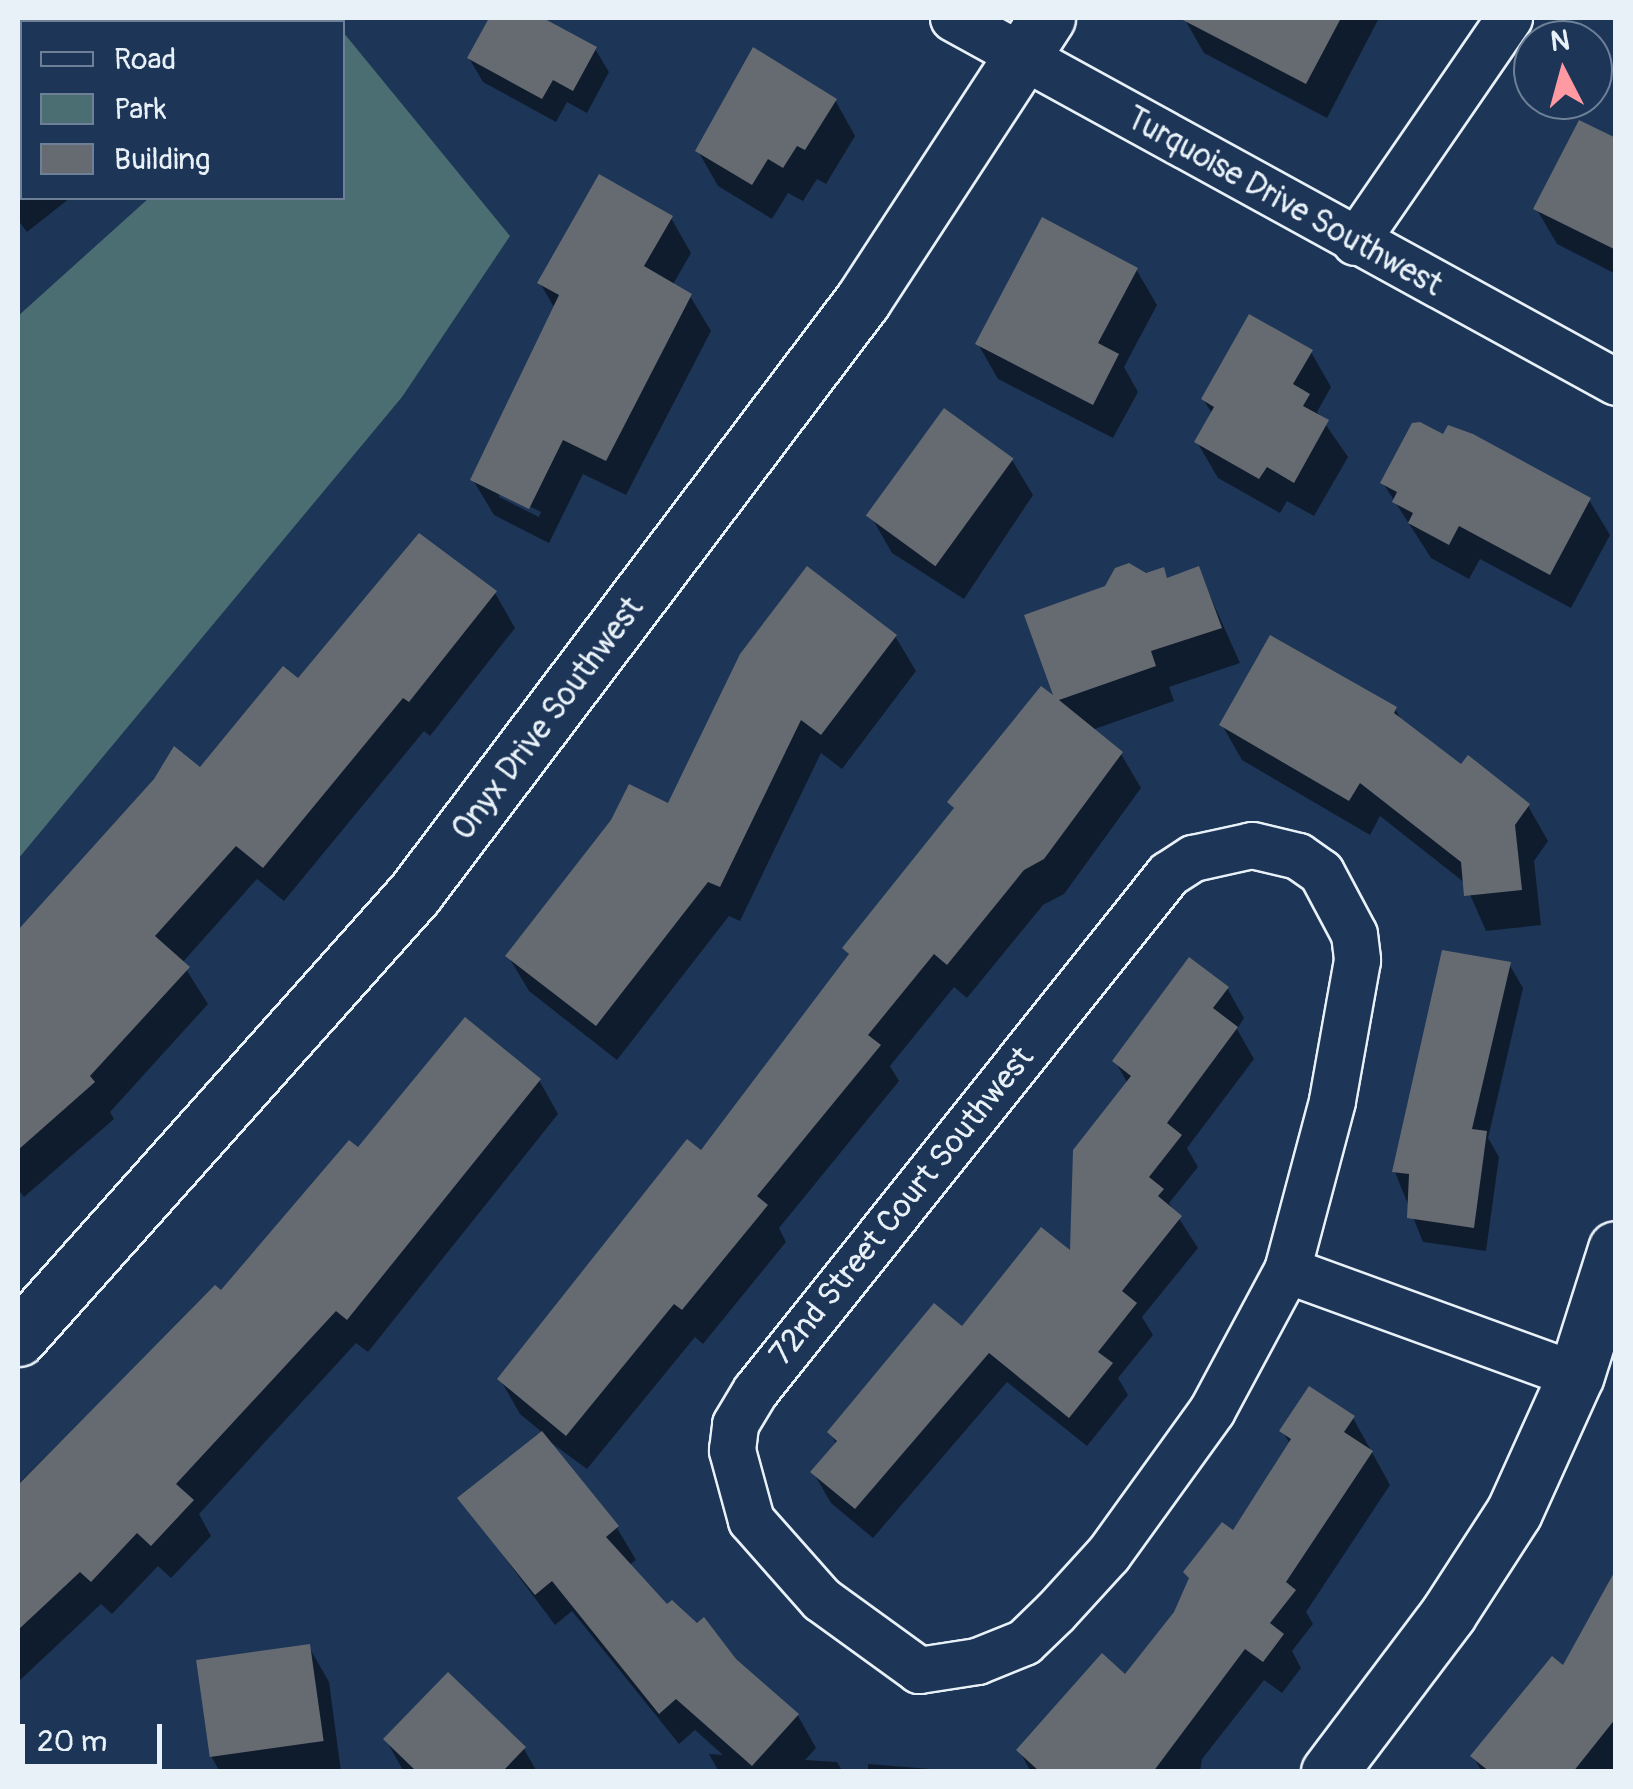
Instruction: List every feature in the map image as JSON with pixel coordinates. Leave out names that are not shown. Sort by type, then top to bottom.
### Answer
[{"type":"street","name":"Turquoise Drive Southwest","points":[[954,18],[1036,38],[1355,242],[1616,382]]},
{"type":"street","points":[[1355,242],[1509,18]]},
{"type":"street","name":"Onyx Drive Southwest","points":[[18,1338],[415,893],[738,470],[1036,38]]},
{"type":"street","name":"72nd Street Court Southwest","points":[[1234,846],[1281,850],[1320,872],[1355,947],[1332,1101],[1287,1270],[1201,1426],[1108,1554],[1024,1642],[976,1661],[919,1670],[903,1663],[822,1600],[751,1520],[732,1450],[736,1424],[755,1391],[1168,874],[1192,858],[1234,846]]},
{"type":"street","points":[[1329,1772],[1448,1614],[1514,1512],[1576,1375],[1616,1249]]},
{"type":"street","points":[[1287,1270],[1576,1375]]},
{"type":"green space","points":[[345,34],[510,236],[402,397],[18,859],[18,316],[147,200],[345,200]]},
{"type":"building","points":[[489,18],[543,18],[597,47],[573,91],[553,80],[542,99],[467,58]]},
{"type":"building","points":[[1179,18],[1341,18],[1306,84]]},
{"type":"building","points":[[753,47],[837,99],[805,150],[797,146],[783,168],[768,159],[752,185],[695,151]]},
{"type":"building","points":[[1579,120],[1616,138],[1616,250],[1533,209]]},
{"type":"building","points":[[599,174],[673,216],[644,266],[692,294],[606,461],[563,440],[529,509],[470,480],[559,295],[537,283]]},
{"type":"building","points":[[1042,217],[1138,268],[1098,343],[1119,354],[1093,405],[975,344]]},
{"type":"building","points":[[1249,314],[1313,350],[1293,384],[1310,394],[1303,406],[1329,420],[1294,483],[1267,467],[1259,479],[1194,442],[1214,407],[1201,399]]},
{"type":"building","points":[[944,408],[1014,459],[935,566],[866,516]]},
{"type":"building","points":[[1420,422],[1443,434],[1448,425],[1473,434],[1591,498],[1550,575],[1459,526],[1449,545],[1408,523],[1413,513],[1392,502],[1397,492],[1380,483],[1412,423]]},
{"type":"building","points":[[419,533],[497,591],[409,702],[403,698],[263,868],[236,846],[155,936],[190,967],[90,1076],[95,1082],[18,1150],[18,930],[154,779],[174,746],[200,767],[283,666],[298,678]]},
{"type":"building","points":[[1129,563],[1146,573],[1164,567],[1167,578],[1199,566],[1222,628],[1151,651],[1156,666],[1059,700],[1123,752],[1044,859],[1024,870],[947,965],[934,954],[868,1035],[881,1045],[757,1196],[768,1205],[682,1310],[674,1304],[566,1436],[497,1379],[687,1139],[701,1150],[849,954],[842,948],[954,808],[947,802],[1041,686],[1053,695],[1024,615],[1105,586],[1115,568]]},
{"type":"building","points":[[807,566],[897,635],[821,735],[801,720],[720,887],[708,882],[596,1026],[505,956],[611,820],[629,784],[668,803],[740,654]]},
{"type":"building","points":[[1270,635],[1397,707],[1394,713],[1461,764],[1468,755],[1530,804],[1515,825],[1522,890],[1464,896],[1461,862],[1360,783],[1349,801],[1219,725]]},
{"type":"building","points":[[1442,950],[1511,962],[1472,1129],[1487,1131],[1474,1228],[1407,1218],[1409,1174],[1392,1172]]},
{"type":"building","points":[[1189,957],[1229,987],[1213,1008],[1238,1027],[1167,1123],[1182,1135],[1149,1177],[1164,1189],[1158,1196],[1182,1216],[1122,1291],[1137,1303],[1098,1352],[1113,1363],[1069,1418],[989,1353],[855,1509],[810,1472],[837,1441],[827,1432],[934,1303],[962,1326],[1041,1227],[1070,1250],[1073,1150],[1131,1076],[1112,1061]]},
{"type":"building","points":[[465,1017],[541,1079],[347,1320],[336,1311],[176,1484],[194,1500],[151,1546],[137,1533],[91,1582],[80,1572],[18,1630],[18,1485],[215,1285],[221,1290],[349,1140],[358,1147]]},
{"type":"building","points":[[1309,1386],[1355,1416],[1344,1432],[1373,1451],[1286,1582],[1296,1590],[1270,1623],[1284,1634],[1263,1662],[1245,1649],[1153,1772],[1040,1772],[1016,1750],[1102,1653],[1125,1674],[1174,1612],[1189,1578],[1183,1572],[1222,1522],[1233,1530],[1291,1439],[1279,1431]]},
{"type":"building","points":[[542,1431],[619,1526],[606,1537],[667,1604],[672,1600],[697,1623],[704,1617],[736,1659],[799,1714],[752,1766],[676,1699],[659,1714],[552,1581],[535,1595],[457,1498]]},
{"type":"building","points":[[1616,1569],[1616,1718],[1573,1772],[1490,1772],[1470,1756],[1552,1656],[1563,1665]]},
{"type":"building","points":[[310,1644],[324,1741],[210,1757],[196,1660]]},
{"type":"building","points":[[448,1672],[526,1747],[502,1772],[417,1772],[383,1739]]}]
